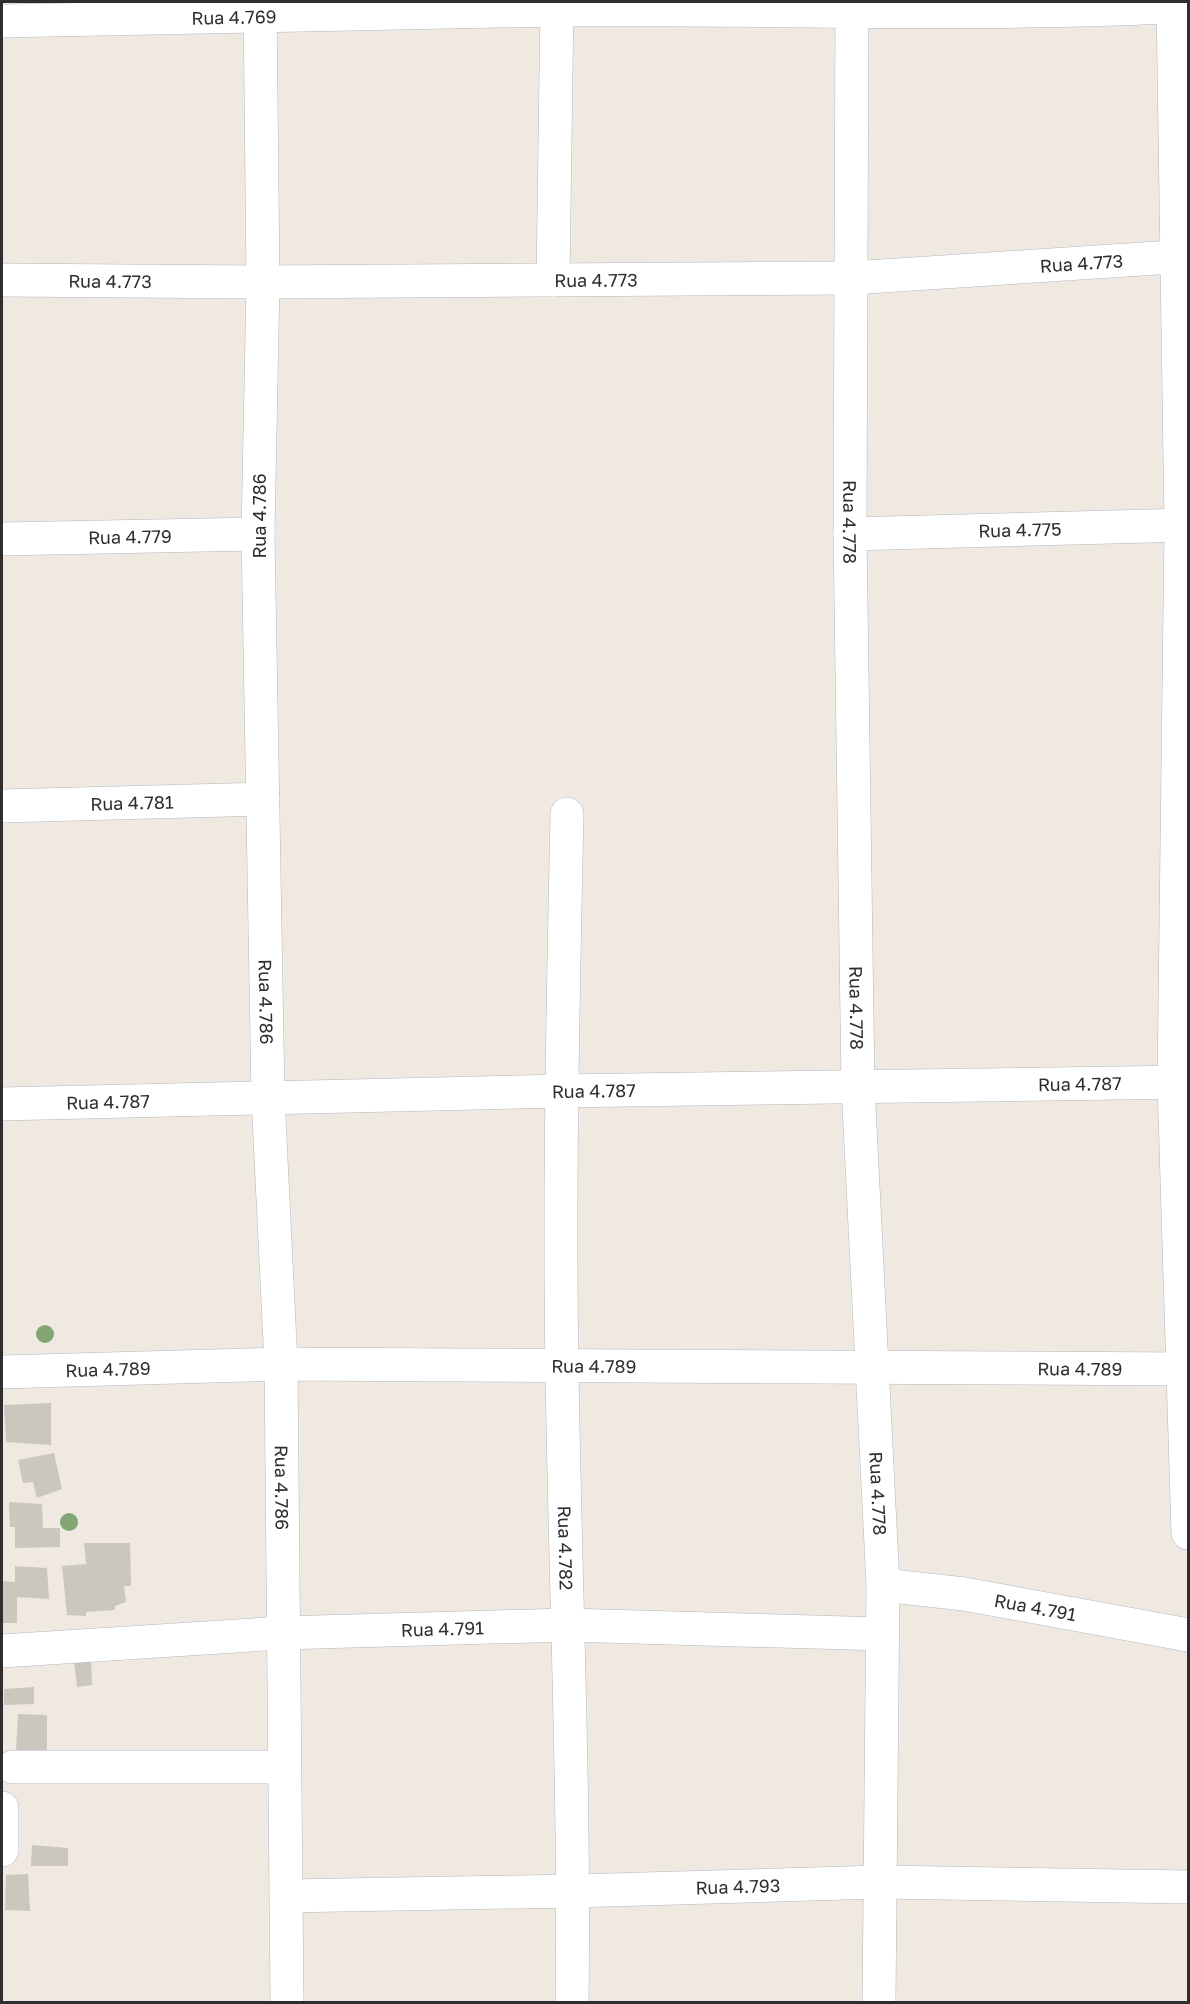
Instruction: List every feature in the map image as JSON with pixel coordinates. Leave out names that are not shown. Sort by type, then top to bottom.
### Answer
[{"type":"street","name":"Rua 4.769","points":[[2,21],[260,10],[557,6],[1178,5]]},
{"type":"street","points":[[1178,5],[1185,526],[1181,1082],[1188,1533]]},
{"type":"street","points":[[553,280],[557,6]]},
{"type":"street","name":"Rua 4.778","points":[[852,7],[849,534],[858,1086],[883,1585],[879,2002]]},
{"type":"street","name":"Rua 4.786","points":[[260,10],[263,282],[258,534],[268,1098],[281,1364],[286,2002]]},
{"type":"street","name":"Rua 4.773","points":[[2,280],[263,282],[851,278],[1182,256]]},
{"type":"street","name":"Rua 4.775","points":[[849,534],[1185,526]]},
{"type":"street","name":"Rua 4.779","points":[[2,539],[258,534]]},
{"type":"street","name":"Rua 4.781","points":[[2,806],[263,799]]},
{"type":"street","name":"Rua 4.782","points":[[567,814],[561,1091],[561,1365],[574,1891],[572,2002]]},
{"type":"street","name":"Rua 4.787","points":[[2,1104],[561,1091],[1181,1082]]},
{"type":"street","name":"Rua 4.789","points":[[2,1372],[281,1364],[1185,1369]]},
{"type":"street","name":"Rua 4.791","points":[[883,1585],[964,1594],[1188,1635]]},
{"type":"street","name":"Rua 4.791","points":[[2,1651],[282,1634],[566,1624],[883,1634]]},
{"type":"street","points":[[13,1767],[284,1767]]},
{"type":"street","points":[[2,1808],[2,1850]]},
{"type":"street","name":"Rua 4.793","points":[[286,1896],[879,1882],[1188,1887]]},
{"type":"building","points":[[51,1403],[51,1445],[6,1442],[4,1405]]},
{"type":"building","points":[[54,1453],[62,1489],[37,1498],[33,1482],[23,1483],[18,1460]]},
{"type":"building","points":[[9,1502],[42,1504],[43,1528],[60,1528],[60,1547],[15,1548],[15,1527],[10,1527]]},
{"type":"building","points":[[84,1543],[130,1543],[131,1586],[124,1586],[126,1602],[115,1606],[115,1610],[86,1612],[86,1616],[67,1615],[62,1566],[86,1564]]},
{"type":"building","points":[[15,1566],[47,1568],[49,1599],[17,1597],[17,1623],[2,1623],[2,1581],[15,1582]]},
{"type":"building","points":[[91,1658],[92,1685],[77,1687],[74,1661]]},
{"type":"building","points":[[34,1687],[34,1704],[4,1705],[4,1689]]},
{"type":"building","points":[[18,1714],[47,1715],[47,1752],[16,1751]]},
{"type":"building","points":[[32,1845],[68,1848],[68,1866],[31,1866]]},
{"type":"building","points":[[28,1874],[30,1911],[5,1910],[6,1875]]}]
